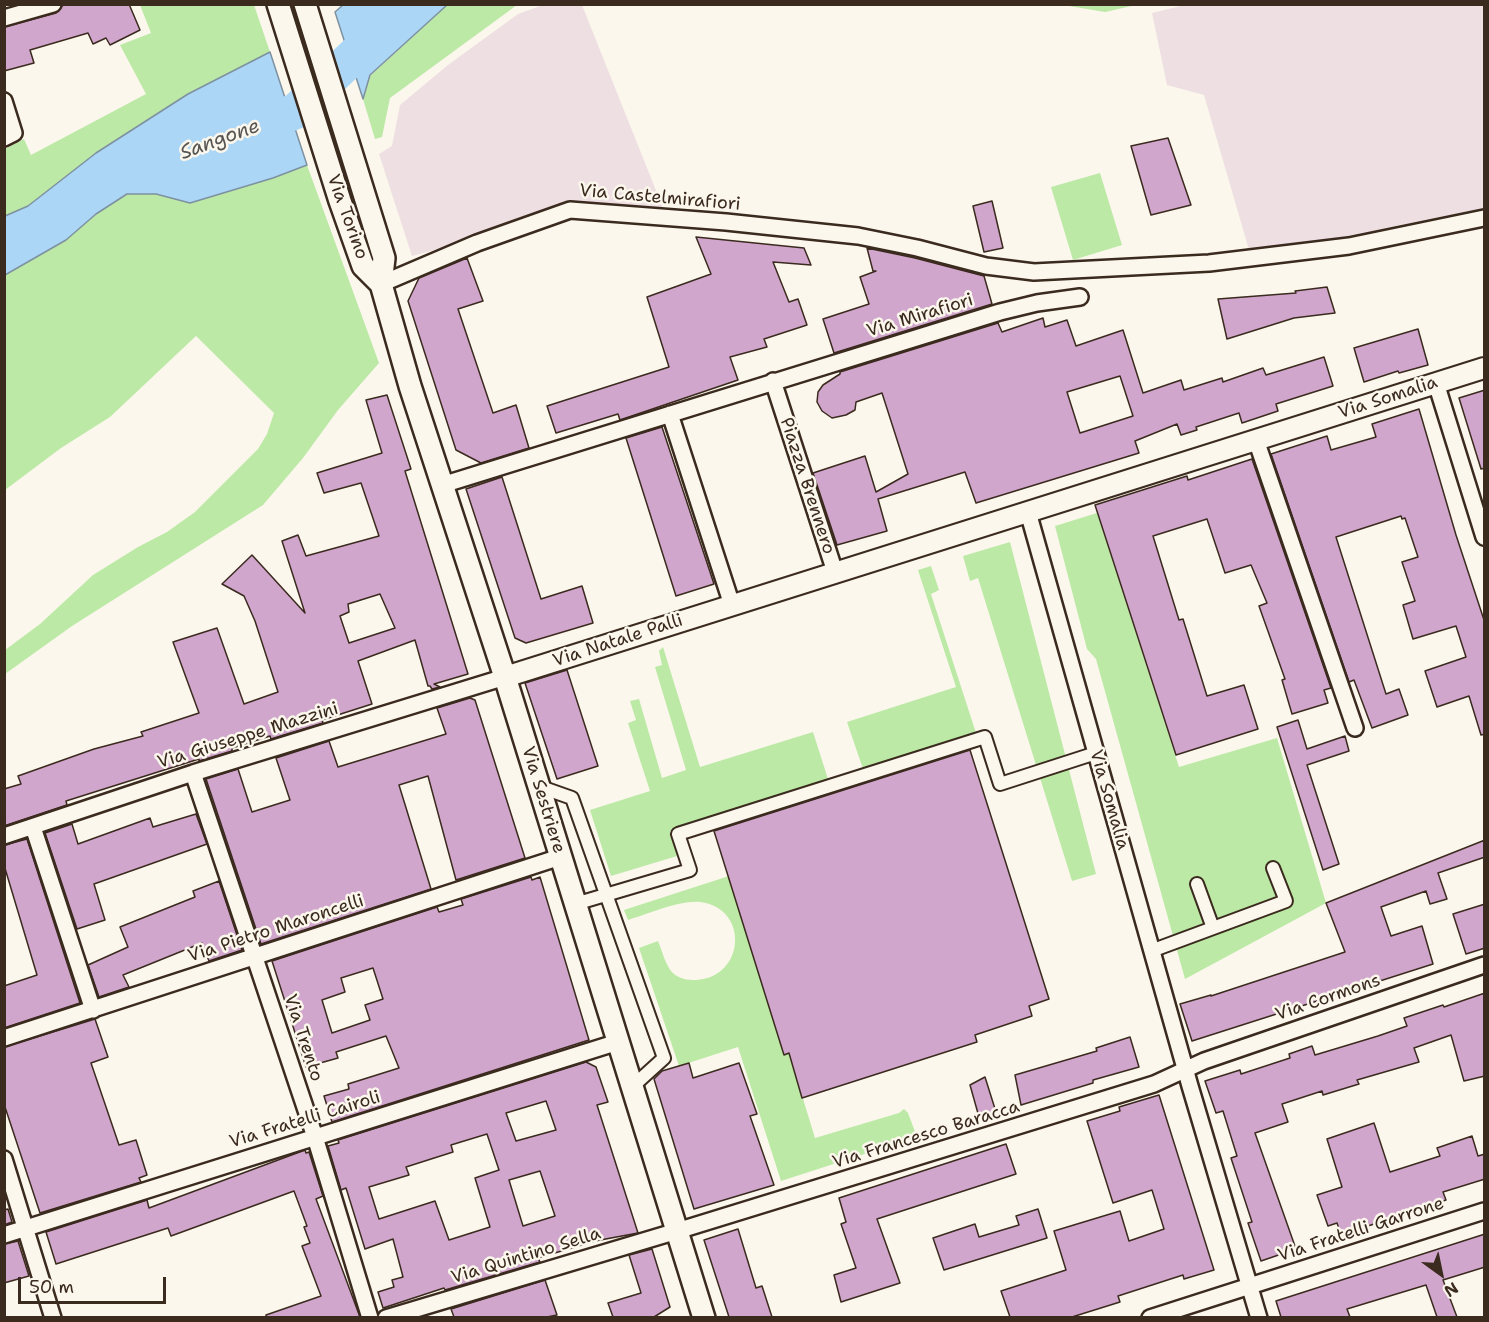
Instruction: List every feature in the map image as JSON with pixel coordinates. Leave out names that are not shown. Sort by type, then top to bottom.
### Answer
[{"type":"main road","name":"Via Torino","points":[[278,4],[340,201],[363,266],[381,284]]},
{"type":"main road","name":"Via Torino","points":[[305,4],[384,258],[381,284]]},
{"type":"main road","name":"Via Sestriere","points":[[381,284],[410,386],[505,677],[704,1317]]},
{"type":"street","points":[[4,18],[53,4]]},
{"type":"street","points":[[4,101],[14,134],[4,138]]},
{"type":"street","name":"Via Castelmirafiori","points":[[381,284],[477,243],[570,210],[726,222],[858,236],[1009,270],[1034,272],[1209,263],[1349,246],[1485,218]]},
{"type":"street","name":"Via Mirafiori","points":[[773,381],[1000,312],[1037,303],[1080,297]]},
{"type":"street","name":"Via Somalia","points":[[1259,1317],[1185,1070],[1028,512],[1485,368]]},
{"type":"street","points":[[442,485],[773,381]]},
{"type":"street","name":"Piazza Brennero","points":[[732,605],[835,572],[773,381]]},
{"type":"street","points":[[1436,383],[1485,537]]},
{"type":"street","points":[[670,414],[732,605]]},
{"type":"street","points":[[1256,440],[1355,728]]},
{"type":"street","points":[[835,572],[1028,512]]},
{"type":"street","name":"Via Natale Palli","points":[[505,677],[732,605]]},
{"type":"street","name":"Via Giuseppe Mazzini","points":[[4,836],[193,773],[505,677]]},
{"type":"street","points":[[575,904],[690,870],[678,834],[985,737],[1000,784],[1096,753]]},
{"type":"street","name":"Via Trento","points":[[193,773],[315,1137],[370,1317]]},
{"type":"street","points":[[538,786],[572,798],[664,1058],[632,1087]]},
{"type":"street","points":[[33,827],[93,1010]]},
{"type":"street","name":"Via Pietro Maroncelli","points":[[4,1038],[560,857]]},
{"type":"street","points":[[1151,951],[1286,901],[1273,867]]},
{"type":"street","points":[[1197,884],[1213,928]]},
{"type":"street","name":"Via Cormons","points":[[1185,1070],[1204,1061],[1485,965]]},
{"type":"street","name":"Via Fratelli Cairoli","points":[[4,1235],[618,1042]]},
{"type":"street","name":"Via Francesco Baracca","points":[[677,1231],[1154,1084],[1185,1070]]},
{"type":"street","points":[[4,1159],[53,1317]]},
{"type":"street","name":"Via Fratelli Garrone","points":[[1150,1317],[1485,1211]]},
{"type":"street","name":"Via Quintino Sella","points":[[386,1317],[677,1231]]},
{"type":"shaded area","points":[[1189,4],[1484,5],[1484,208],[1386,228],[1352,239],[1313,247],[1249,250],[1204,95],[1167,85],[1152,13]]},
{"type":"shaded area","points":[[543,5],[582,5],[665,213],[564,205],[474,239],[412,256],[379,154],[392,146],[400,105],[448,65],[518,14]]},
{"type":"green space","points":[[140,5],[254,5],[270,52],[188,94],[96,153],[28,206],[5,216],[5,149],[24,139],[31,155],[146,94],[120,45],[151,33]]},
{"type":"green space","points":[[447,5],[517,5],[390,98],[382,137],[375,139],[363,99],[370,76]]},
{"type":"green space","points":[[1063,5],[1136,5],[1105,12]]},
{"type":"green space","points":[[307,165],[379,363],[338,410],[303,458],[263,505],[72,626],[5,674],[5,650],[40,624],[93,575],[167,532],[195,512],[258,449],[267,434],[274,413],[196,336],[110,417],[61,448],[5,490],[5,275],[66,240],[96,214],[127,194],[156,194],[190,203],[273,178]]},
{"type":"green space","points":[[1100,173],[1122,245],[1073,260],[1051,187]]},
{"type":"green space","points":[[1097,513],[1179,767],[1277,738],[1326,903],[1185,979],[1096,659],[1087,649],[1055,526]]},
{"type":"green space","points":[[1010,542],[1096,874],[1072,881],[978,578],[970,581],[963,556]]},
{"type":"green space","points":[[931,566],[939,590],[931,594],[976,733],[863,769],[847,722],[956,687],[918,570]]},
{"type":"green space","points":[[663,647],[700,767],[813,732],[828,779],[670,831],[677,856],[611,876],[590,810],[650,791],[628,723],[636,720],[630,701],[639,699],[662,778],[686,770],[655,667],[662,665],[659,651]]},
{"type":"green space","points":[[729,876],[784,1055],[789,1053],[815,1138],[899,1113],[904,1109],[908,1113],[917,1137],[781,1181],[738,1047],[679,1066],[639,948],[658,941],[671,971],[681,978],[696,980],[712,976],[724,968],[732,956],[735,942],[734,929],[727,916],[716,907],[700,902],[674,905],[628,920],[624,910]]},
{"type":"water","points":[[344,4],[447,5],[370,75],[363,99],[335,12]]},
{"type":"water","points":[[270,52],[307,165],[273,178],[190,203],[156,194],[127,194],[96,214],[66,240],[5,275],[5,216],[28,206],[96,153],[188,94]]},
{"type":"building","points":[[64,4],[129,4],[140,30],[110,45],[106,38],[93,44],[88,33],[30,50],[34,63],[4,71],[4,27],[56,13]]},
{"type":"building","points":[[1168,138],[1191,205],[1151,215],[1131,146]]},
{"type":"building","points":[[992,201],[1003,248],[984,252],[973,206]]},
{"type":"building","points":[[696,237],[804,248],[811,265],[773,262],[789,302],[798,299],[807,325],[764,339],[767,347],[730,357],[738,380],[620,420],[618,414],[556,433],[547,406],[669,367],[647,297],[711,274]]},
{"type":"building","points":[[867,248],[984,276],[992,304],[834,353],[823,319],[869,304],[860,277],[876,271],[873,271]]},
{"type":"building","points":[[467,258],[483,301],[458,309],[493,413],[516,405],[529,448],[481,463],[456,450],[408,301],[419,278]]},
{"type":"building","points":[[1327,287],[1335,313],[1294,318],[1227,339],[1218,299],[1296,293],[1295,291]]},
{"type":"building","points":[[1043,318],[1045,327],[1067,320],[1076,346],[1123,330],[1143,393],[1181,380],[1184,390],[1222,378],[1223,382],[1263,368],[1266,375],[1324,357],[1333,386],[1276,404],[1278,411],[1242,423],[1239,413],[1196,427],[1197,430],[1181,435],[1177,424],[1135,441],[1139,453],[976,503],[965,472],[878,499],[887,531],[837,545],[813,473],[865,456],[876,492],[908,474],[882,393],[856,402],[855,410],[846,415],[832,418],[822,411],[817,402],[818,392],[823,385],[840,372],[998,323],[1002,332]],"holes":[[[1120,376],[1133,416],[1080,433],[1067,392]]]},
{"type":"building","points":[[1418,329],[1428,365],[1399,373],[1398,371],[1364,382],[1354,348]]},
{"type":"building","points":[[1485,390],[1485,468],[1481,469],[1459,398]]},
{"type":"building","points":[[387,395],[411,469],[405,471],[468,674],[434,684],[440,687],[432,689],[428,686],[415,640],[358,661],[372,704],[322,720],[323,723],[271,739],[270,736],[232,748],[232,751],[199,761],[199,759],[66,801],[67,805],[4,826],[4,789],[21,784],[18,776],[94,749],[143,736],[141,732],[199,713],[173,642],[217,628],[244,704],[278,692],[255,621],[244,596],[222,584],[252,555],[305,613],[282,541],[298,535],[306,556],[379,536],[361,483],[324,493],[317,473],[382,453],[366,400]],"holes":[[[380,594],[395,628],[349,643],[340,616],[349,612],[348,604]]]},
{"type":"building","points":[[1419,409],[1485,623],[1485,734],[1481,735],[1469,696],[1437,707],[1425,671],[1466,657],[1456,626],[1413,639],[1403,605],[1415,601],[1402,562],[1418,557],[1405,518],[1402,519],[1401,516],[1336,537],[1386,694],[1399,689],[1408,715],[1372,728],[1354,680],[1349,682],[1271,454],[1327,436],[1331,450],[1376,437],[1372,424]]},
{"type":"building","points":[[662,427],[714,584],[676,596],[626,438]]},
{"type":"building","points":[[1252,459],[1331,688],[1324,690],[1328,703],[1292,714],[1282,680],[1285,679],[1259,606],[1267,603],[1251,565],[1225,573],[1207,519],[1153,536],[1179,620],[1183,619],[1207,696],[1244,685],[1258,729],[1176,755],[1095,505],[1187,476],[1188,480]]},
{"type":"building","points":[[502,477],[541,599],[582,586],[593,623],[526,643],[515,638],[466,489]]},
{"type":"building","points":[[567,670],[598,766],[557,779],[525,683]]},
{"type":"building","points":[[470,698],[475,700],[525,858],[456,880],[428,776],[399,785],[431,889],[261,944],[206,779],[238,769],[252,812],[290,800],[276,758],[329,741],[338,767],[446,734],[437,708]]},
{"type":"building","points":[[1298,720],[1307,749],[1345,736],[1349,751],[1307,765],[1339,864],[1323,870],[1277,727]]},
{"type":"building","points":[[970,750],[1049,999],[1029,1006],[1032,1016],[975,1035],[977,1042],[802,1098],[789,1053],[784,1055],[714,831]]},
{"type":"building","points":[[196,814],[207,844],[94,884],[105,920],[77,929],[45,833],[72,824],[78,844],[150,818],[153,827]]},
{"type":"building","points":[[27,839],[80,1003],[4,1028],[4,986],[37,975],[4,865],[4,845]]},
{"type":"building","points":[[1485,840],[1485,857],[1438,873],[1447,899],[1430,904],[1426,891],[1381,907],[1391,936],[1422,926],[1433,964],[1192,1041],[1180,1004],[1345,952],[1326,903]]},
{"type":"building","points":[[531,877],[532,880],[540,877],[589,1040],[332,1122],[324,1096],[349,1089],[348,1084],[399,1068],[386,1036],[336,1052],[338,1058],[306,1067],[272,961],[437,907],[439,912],[463,905],[461,899]],"holes":[[[373,968],[383,999],[365,1005],[370,1020],[332,1033],[322,1000],[345,992],[341,978]]]},
{"type":"building","points":[[219,881],[242,950],[209,961],[202,943],[123,975],[129,987],[99,997],[88,965],[128,947],[120,927],[195,897],[193,891]]},
{"type":"building","points":[[1485,904],[1485,948],[1466,954],[1453,914]]},
{"type":"building","points":[[1485,993],[1485,1076],[1464,1081],[1451,1035],[1414,1048],[1419,1062],[1357,1080],[1359,1084],[1323,1095],[1322,1091],[1282,1104],[1288,1122],[1255,1133],[1296,1249],[1261,1261],[1248,1223],[1252,1222],[1231,1158],[1237,1156],[1223,1111],[1216,1113],[1205,1081],[1240,1070],[1241,1074],[1290,1058],[1289,1054],[1312,1046],[1315,1055],[1378,1036],[1407,1026],[1404,1018]]},
{"type":"building","points":[[95,1019],[108,1057],[91,1063],[119,1145],[136,1140],[147,1175],[139,1178],[141,1182],[40,1213],[4,1104],[4,1047]]},
{"type":"building","points":[[1130,1037],[1139,1067],[1021,1105],[1015,1075],[1097,1051],[1096,1048]]},
{"type":"building","points":[[586,1062],[596,1067],[608,1102],[597,1105],[638,1233],[595,1241],[538,1258],[540,1262],[445,1290],[444,1288],[383,1308],[378,1292],[394,1287],[392,1280],[403,1277],[393,1239],[365,1249],[346,1188],[341,1190],[328,1146],[339,1143],[338,1140]],"holes":[[[546,1101],[556,1130],[516,1141],[506,1113]],[[487,1134],[499,1170],[475,1178],[490,1227],[449,1240],[435,1201],[379,1219],[369,1187],[409,1175],[406,1167],[453,1152],[451,1145]],[[540,1171],[555,1216],[523,1226],[509,1180]]]},
{"type":"building","points":[[689,1063],[693,1078],[739,1063],[757,1114],[750,1116],[774,1185],[694,1209],[654,1079],[662,1071]]},
{"type":"building","points":[[985,1077],[996,1112],[979,1117],[970,1085]]},
{"type":"building","points":[[1159,1095],[1214,1270],[1184,1279],[1183,1275],[1118,1296],[1120,1302],[1072,1317],[1010,1317],[1001,1291],[1066,1270],[1054,1231],[1120,1211],[1129,1241],[1164,1229],[1152,1190],[1113,1203],[1087,1121],[1120,1111],[1119,1107]]},
{"type":"building","points":[[1374,1123],[1390,1172],[1440,1156],[1437,1148],[1472,1136],[1478,1156],[1485,1154],[1485,1179],[1443,1192],[1446,1200],[1341,1235],[1337,1223],[1328,1226],[1317,1195],[1342,1187],[1327,1139]]},
{"type":"building","points":[[1006,1144],[1016,1174],[877,1219],[900,1283],[841,1302],[834,1275],[856,1268],[841,1224],[846,1222],[839,1198]]},
{"type":"building","points":[[305,1150],[306,1153],[309,1152],[323,1196],[316,1199],[360,1317],[266,1317],[266,1315],[321,1296],[302,1246],[310,1243],[304,1227],[307,1226],[294,1191],[171,1236],[168,1228],[56,1264],[46,1232],[147,1200],[149,1208]]},
{"type":"building","points":[[8,1209],[12,1222],[4,1225],[4,1210]]},
{"type":"building","points":[[1038,1209],[1047,1238],[944,1270],[933,1238],[975,1224],[979,1237],[1019,1225],[1016,1216]]},
{"type":"building","points":[[738,1229],[756,1288],[762,1286],[772,1317],[729,1317],[704,1240]]},
{"type":"building","points":[[1485,1234],[1485,1267],[1443,1280],[1457,1317],[1437,1317],[1426,1285],[1347,1309],[1350,1317],[1281,1317],[1276,1301]]},
{"type":"building","points":[[18,1241],[29,1276],[4,1283],[4,1244]]},
{"type":"building","points":[[652,1249],[670,1307],[654,1317],[613,1317],[608,1303],[641,1293],[629,1255]]},
{"type":"building","points":[[545,1280],[557,1315],[547,1317],[454,1317],[451,1309]]},
{"type":"waterway","name":"Sangone","points":[[245,131],[296,111],[408,4]]}]
